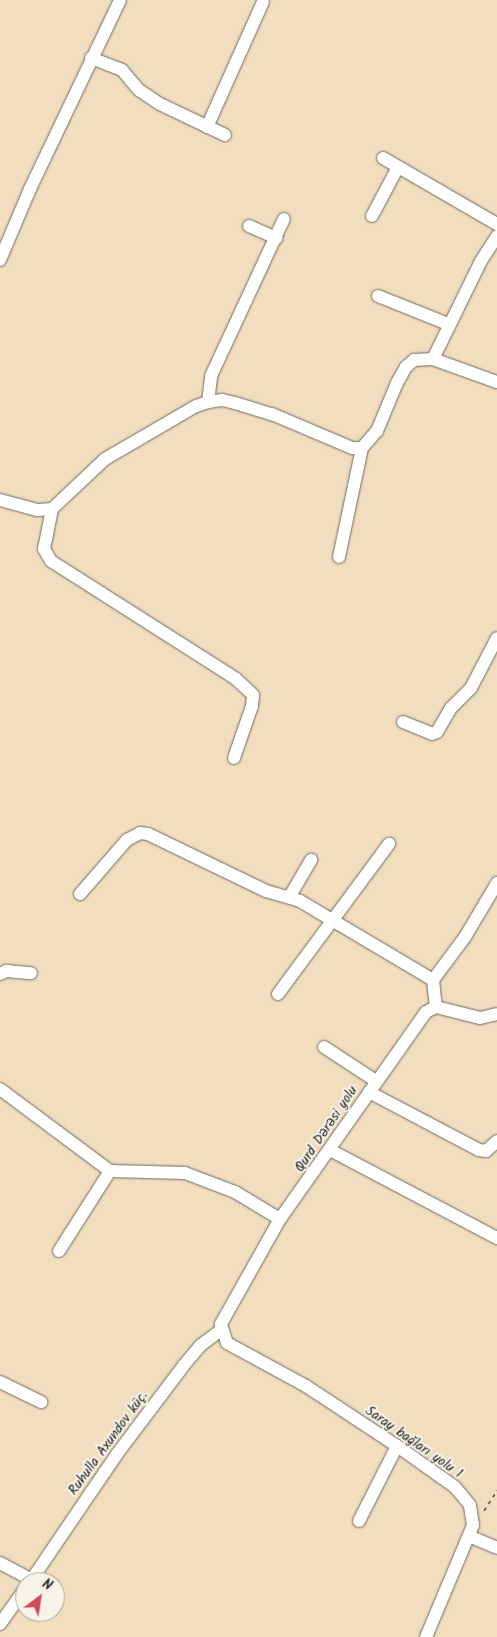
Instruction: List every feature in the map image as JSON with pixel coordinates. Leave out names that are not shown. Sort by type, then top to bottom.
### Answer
[{"type":"street","points":[[0,260],[91,58],[120,0]]},
{"type":"street","points":[[207,127],[263,2]]},
{"type":"street","points":[[91,58],[122,70],[149,98],[225,136]]},
{"type":"street","points":[[383,158],[497,224]]},
{"type":"street","points":[[372,216],[398,167]]},
{"type":"street","points":[[208,402],[211,376],[284,219]]},
{"type":"street","points":[[249,226],[276,238]]},
{"type":"street","points":[[433,359],[448,324],[497,236]]},
{"type":"street","points":[[378,296],[448,324]]},
{"type":"street","points":[[339,558],[362,448],[377,431],[406,367],[423,357],[497,382]]},
{"type":"street","points":[[234,758],[252,706],[252,694],[236,679],[51,561],[44,549],[52,510],[105,459],[196,406],[208,402],[222,400],[272,414],[352,448],[362,448]]},
{"type":"street","points":[[0,500],[38,510],[52,510]]},
{"type":"street","points":[[403,722],[432,734],[437,732],[451,708],[471,688],[497,638]]},
{"type":"street","points":[[80,894],[127,840],[140,833],[266,891],[290,896],[433,980]]},
{"type":"street","points":[[278,994],[334,921],[389,844]]},
{"type":"street","points":[[290,896],[311,860]]},
{"type":"street","points":[[497,883],[475,922],[433,980],[436,1007],[480,1018],[497,1014]]},
{"type":"street","points":[[0,974],[6,971],[31,973]]},
{"type":"street","name":"Qurd Dərəsi yolu","points":[[221,1330],[230,1304],[280,1219],[426,1012],[436,1007]]},
{"type":"street","points":[[324,1047],[376,1081]]},
{"type":"street","points":[[0,1089],[110,1171],[185,1173],[235,1192],[280,1219]]},
{"type":"street","points":[[369,1092],[479,1150],[486,1151],[497,1141]]},
{"type":"street","points":[[330,1150],[497,1238]]},
{"type":"street","points":[[59,1250],[110,1171]]},
{"type":"street","name":"Saray bağları yolu 1","points":[[221,1330],[228,1343],[306,1386],[397,1446],[455,1488],[470,1505],[474,1518]]},
{"type":"street","name":"Ruhulla Axundov küç.","points":[[37,1572],[117,1454],[184,1365],[201,1345],[221,1330]]},
{"type":"street","points":[[0,1382],[41,1402]]},
{"type":"street","points":[[359,1521],[397,1446]]},
{"type":"street","points":[[426,1637],[469,1536],[474,1518]]},
{"type":"street","points":[[469,1536],[497,1548]]},
{"type":"street","points":[[0,1563],[15,1574]]},
{"type":"street","name":"Ruhulla Axundov küç.","points":[[0,1624],[15,1603]]},
{"type":"path","points":[[474,1518],[483,1512],[497,1490]]}]
